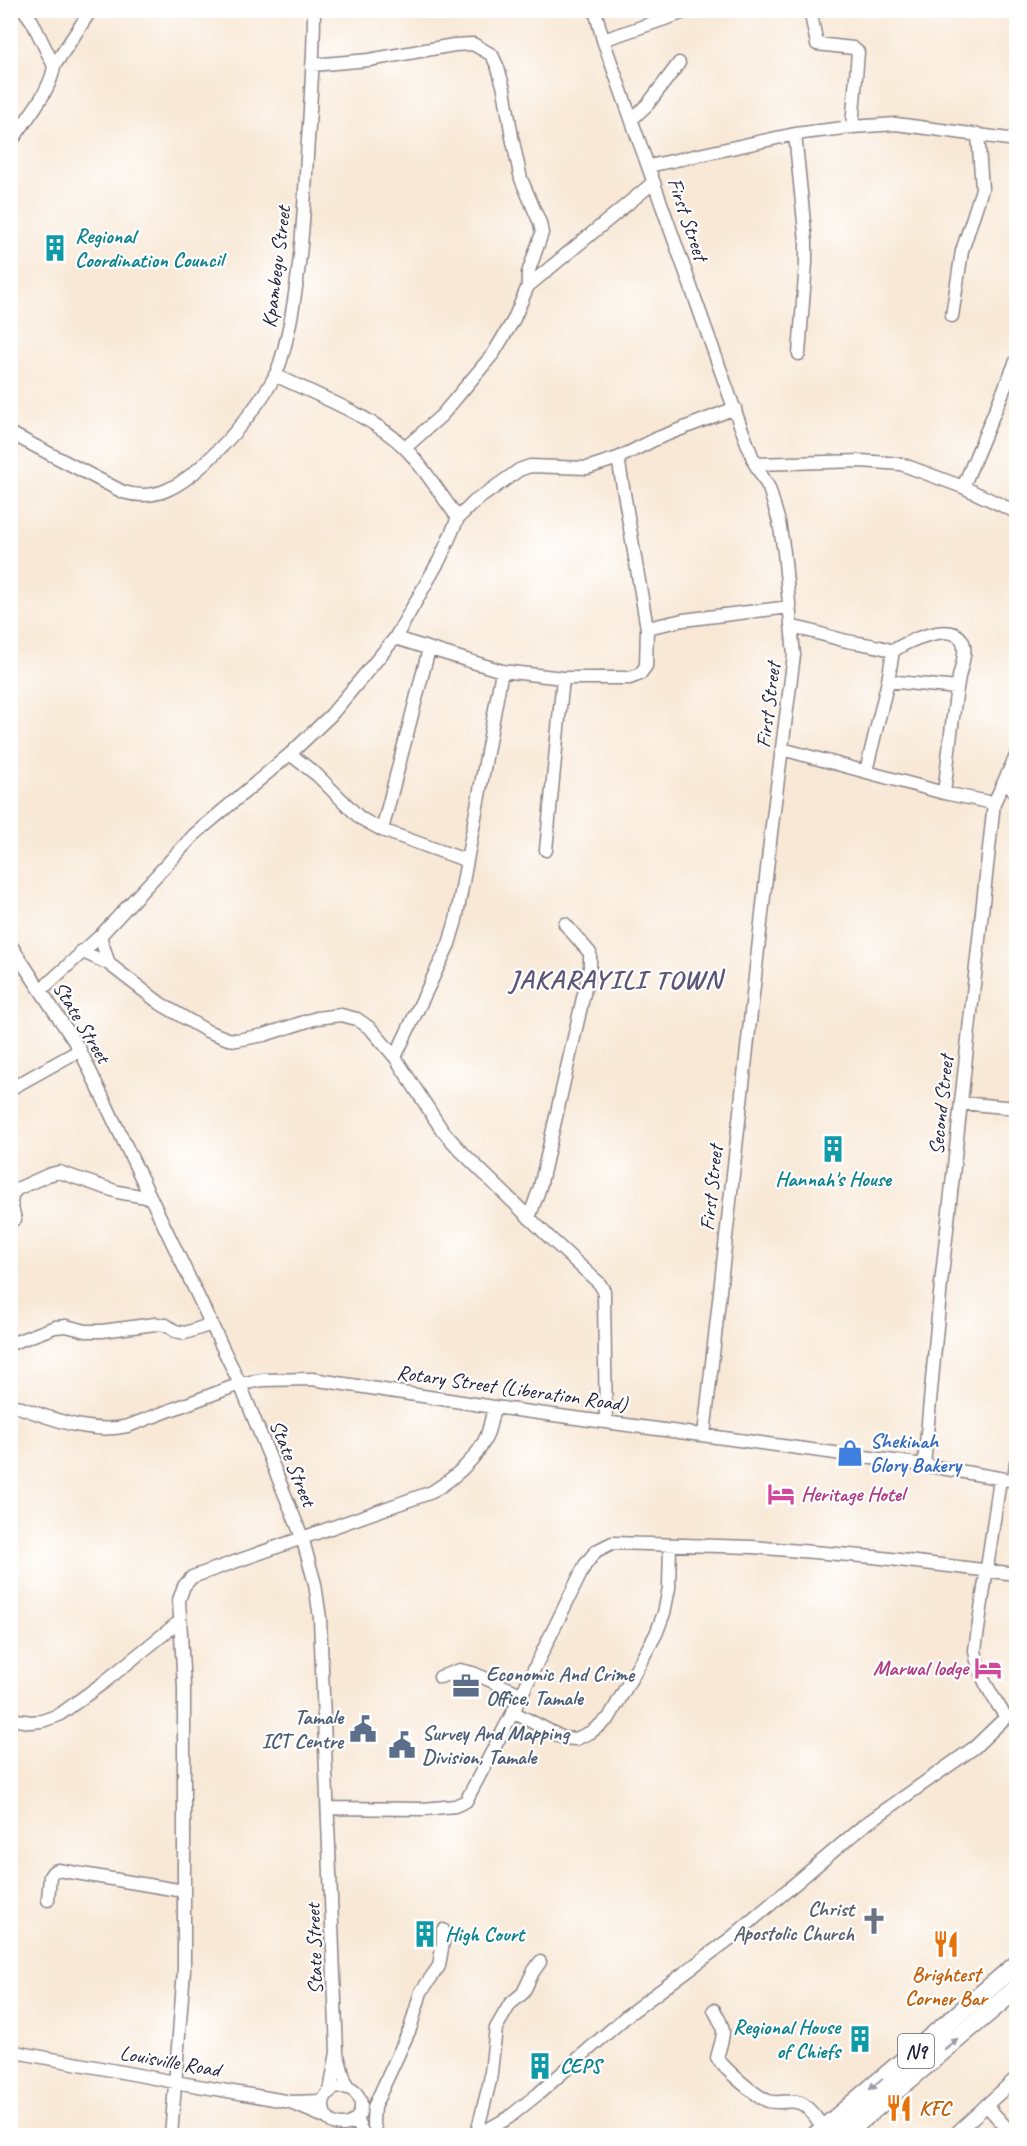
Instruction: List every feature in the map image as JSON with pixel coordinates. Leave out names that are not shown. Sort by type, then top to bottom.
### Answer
[{"type":"highway","name":"N9","points":[[819,2132],[1017,1965]]},
{"type":"highway","name":"N9","points":[[842,2136],[1017,1989]]},
{"type":"highway","points":[[916,2051],[920,2069]]},
{"type":"street","points":[[24,10],[32,21],[54,66]]},
{"type":"street","points":[[75,34],[78,10]]},
{"type":"street","points":[[10,144],[46,89],[54,66],[91,10]]},
{"type":"street","name":"Kpambegu Street","points":[[10,433],[123,492],[133,495],[151,495],[165,493],[196,471],[240,426],[275,375],[284,350],[297,287],[314,10]]},
{"type":"street","name":"First Street","points":[[595,10],[603,40],[755,464],[769,488],[784,552],[792,627],[794,655],[704,1435]]},
{"type":"street","points":[[603,40],[691,10]]},
{"type":"street","points":[[810,10],[817,44],[853,48],[858,52],[852,127]]},
{"type":"street","points":[[312,65],[369,60],[454,45],[473,44],[484,49],[492,56],[504,89],[521,179],[540,223],[542,233],[528,273],[528,286],[513,321],[493,354],[442,415],[405,448]]},
{"type":"street","points":[[632,119],[648,104],[679,63]]},
{"type":"street","points":[[649,166],[795,134],[852,127],[896,124],[1017,140]]},
{"type":"street","points":[[795,134],[806,242],[799,354]]},
{"type":"street","points":[[952,316],[962,251],[982,189],[978,134]]},
{"type":"street","points":[[528,286],[654,183]]},
{"type":"street","points":[[963,487],[1017,361]]},
{"type":"street","points":[[275,375],[370,422],[387,433],[405,448],[458,519]]},
{"type":"street","points":[[40,990],[100,936],[195,834],[290,754],[331,715],[395,638],[440,560],[458,519],[474,502],[519,470],[530,466],[586,468],[618,458],[658,438],[735,408]]},
{"type":"street","points":[[395,638],[502,671],[564,678],[630,678],[640,674],[646,666],[647,628],[618,458]]},
{"type":"street","points":[[755,464],[883,461],[901,464],[963,487],[1017,512]]},
{"type":"street","points":[[647,628],[683,620],[790,607]]},
{"type":"street","points":[[792,627],[893,651],[925,635],[949,633],[962,640],[964,651],[944,793]]},
{"type":"street","points":[[382,830],[429,649]]},
{"type":"street","points":[[866,771],[893,651]]},
{"type":"street","points":[[395,1057],[448,944],[456,920],[465,860],[502,671]]},
{"type":"street","points":[[546,850],[564,678]]},
{"type":"street","points":[[888,681],[957,688]]},
{"type":"street","points":[[782,749],[944,793],[994,803]]},
{"type":"street","points":[[290,754],[317,775],[360,818],[382,830],[465,860]]},
{"type":"street","name":"Second Street","points":[[924,1465],[941,1284],[994,803],[1017,756]]},
{"type":"street","points":[[1006,778],[1017,795]]},
{"type":"street","points":[[529,1218],[540,1187],[590,968],[590,953],[566,924]]},
{"type":"street","points":[[100,936],[109,964]]},
{"type":"street","name":"State Street","points":[[10,944],[80,1050],[240,1384],[302,1538],[315,1584],[320,1618],[337,2052],[347,2088]]},
{"type":"street","points":[[81,951],[109,964],[161,1004],[219,1036],[237,1040],[264,1035],[317,1018],[341,1015],[357,1019],[371,1029],[395,1057],[442,1130],[529,1218],[599,1283],[604,1291],[606,1422]]},
{"type":"street","points":[[10,1089],[80,1050]]},
{"type":"street","points":[[961,1103],[1017,1108]]},
{"type":"street","points":[[15,1219],[10,1203],[17,1189],[59,1172],[118,1192],[151,1198]]},
{"type":"street","points":[[10,1344],[55,1327],[66,1326],[102,1331],[155,1324],[166,1325],[175,1331],[185,1333],[212,1324]]},
{"type":"street","name":"Rotary Street (Liberation Road)","points":[[10,1404],[73,1425],[113,1429],[128,1426],[240,1384],[263,1380],[312,1379],[494,1407],[924,1465],[1015,1481]]},
{"type":"street","points":[[171,2136],[184,1970],[184,1687],[179,1600],[184,1586],[192,1577],[432,1492],[453,1478],[479,1450],[487,1435],[494,1407]]},
{"type":"street","points":[[1015,1481],[1017,1462]]},
{"type":"street","points":[[476,2136],[508,2118],[629,2014],[731,1938],[863,1826],[975,1747],[1011,1717],[992,1697],[977,1665],[975,1650],[1000,1479]]},
{"type":"street","points":[[328,1808],[424,1809],[455,1806],[466,1801],[513,1712],[585,1565],[596,1551],[612,1543],[753,1547],[1017,1574]]},
{"type":"street","points":[[513,1712],[563,1738],[576,1739],[591,1732],[609,1718],[656,1634],[664,1613],[669,1588],[670,1545]]},
{"type":"street","points":[[10,1719],[30,1722],[42,1721],[59,1715],[180,1621]]},
{"type":"street","points":[[440,1677],[460,1670],[521,1694]]},
{"type":"street","points":[[48,1900],[50,1876],[58,1870],[184,1891]]},
{"type":"street","points":[[377,2136],[373,2121],[374,2107],[407,2037],[422,1992],[439,1966],[444,1942],[443,1930]]},
{"type":"street","points":[[476,2136],[490,2081],[496,2028],[510,2004],[523,1993],[540,1962]]},
{"type":"street","points":[[714,2010],[723,2026],[724,2035],[717,2058],[726,2070],[767,2101],[782,2104],[793,2101],[804,2105],[819,2132]]},
{"type":"street","name":"Louisville Road","points":[[10,2051],[291,2102],[327,2096]]},
{"type":"street","name":"State Street","points":[[327,2096],[337,2052]]},
{"type":"street","points":[[953,2136],[1017,2078]]},
{"type":"street","points":[[334,2136],[324,2113],[327,2096],[335,2088],[347,2088],[359,2098],[361,2109],[348,2126]]},
{"type":"street","points":[[291,2102],[329,2120],[348,2126],[364,2136]]},
{"type":"street","points":[[986,2105],[1014,2136]]},
{"type":"street","points":[[348,2126],[355,2136]]},
{"type":"place","name":"Regional Coordination Council","points":[[55,248]]},
{"type":"place","name":"Hannah's House","points":[[833,1149]]},
{"type":"place","name":"Shekinah Glory Bakery","points":[[850,1453]]},
{"type":"place","name":"Heritage Hotel","points":[[781,1494]]},
{"type":"place","name":"Marwal lodge","points":[[988,1668]]},
{"type":"place","name":"Economic And Crime Office, Tamale","points":[[466,1686]]},
{"type":"place","name":"Tamale ICT Centre","points":[[363,1729]]},
{"type":"place","name":"Survey And Mapping Division, Tamale","points":[[402,1745]]},
{"type":"place","name":"Christ Apostolic Church","points":[[874,1921]]},
{"type":"place","name":"High Court","points":[[425,1934]]},
{"type":"place","name":"Brightest Corner Bar","points":[[946,1944]]},
{"type":"place","name":"Regional House of Chiefs","points":[[860,2039]]},
{"type":"place","name":"CEPS","points":[[540,2066]]},
{"type":"place","name":"KFC","points":[[899,2108]]},
{"type":"district","name":"JAKARAYILI TOWN","points":[[616,979]]}]
